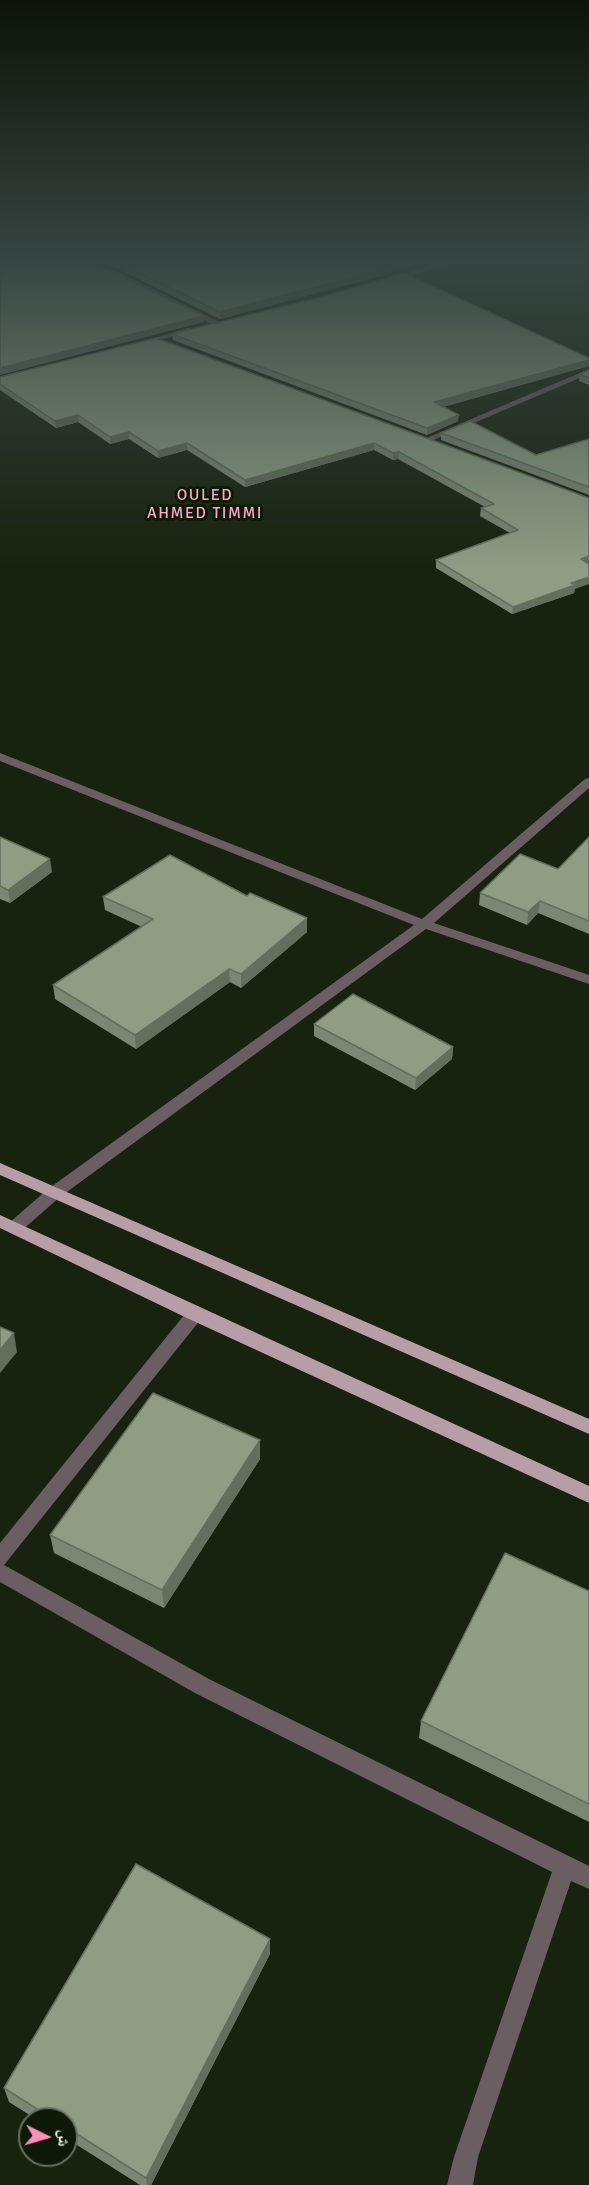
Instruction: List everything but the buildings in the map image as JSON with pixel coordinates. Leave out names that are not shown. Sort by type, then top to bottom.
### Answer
[{"type":"main road","points":[[0,1169],[589,1427]]},
{"type":"main road","points":[[7,1224],[195,1314],[589,1495]]},
{"type":"street","points":[[426,440],[589,371]]},
{"type":"street","points":[[415,436],[437,444]]},
{"type":"street","points":[[0,757],[424,924],[589,980]]},
{"type":"street","points":[[7,1224],[54,1193],[424,924],[589,782]]},
{"type":"street","points":[[0,1558],[195,1314]]},
{"type":"street","points":[[0,1572],[202,1686],[589,1878]]},
{"type":"street","points":[[460,2185],[466,2157],[565,1867]]},
{"type":"district","name":"OULED AHMED TIMMI","points":[[205,505]]}]
